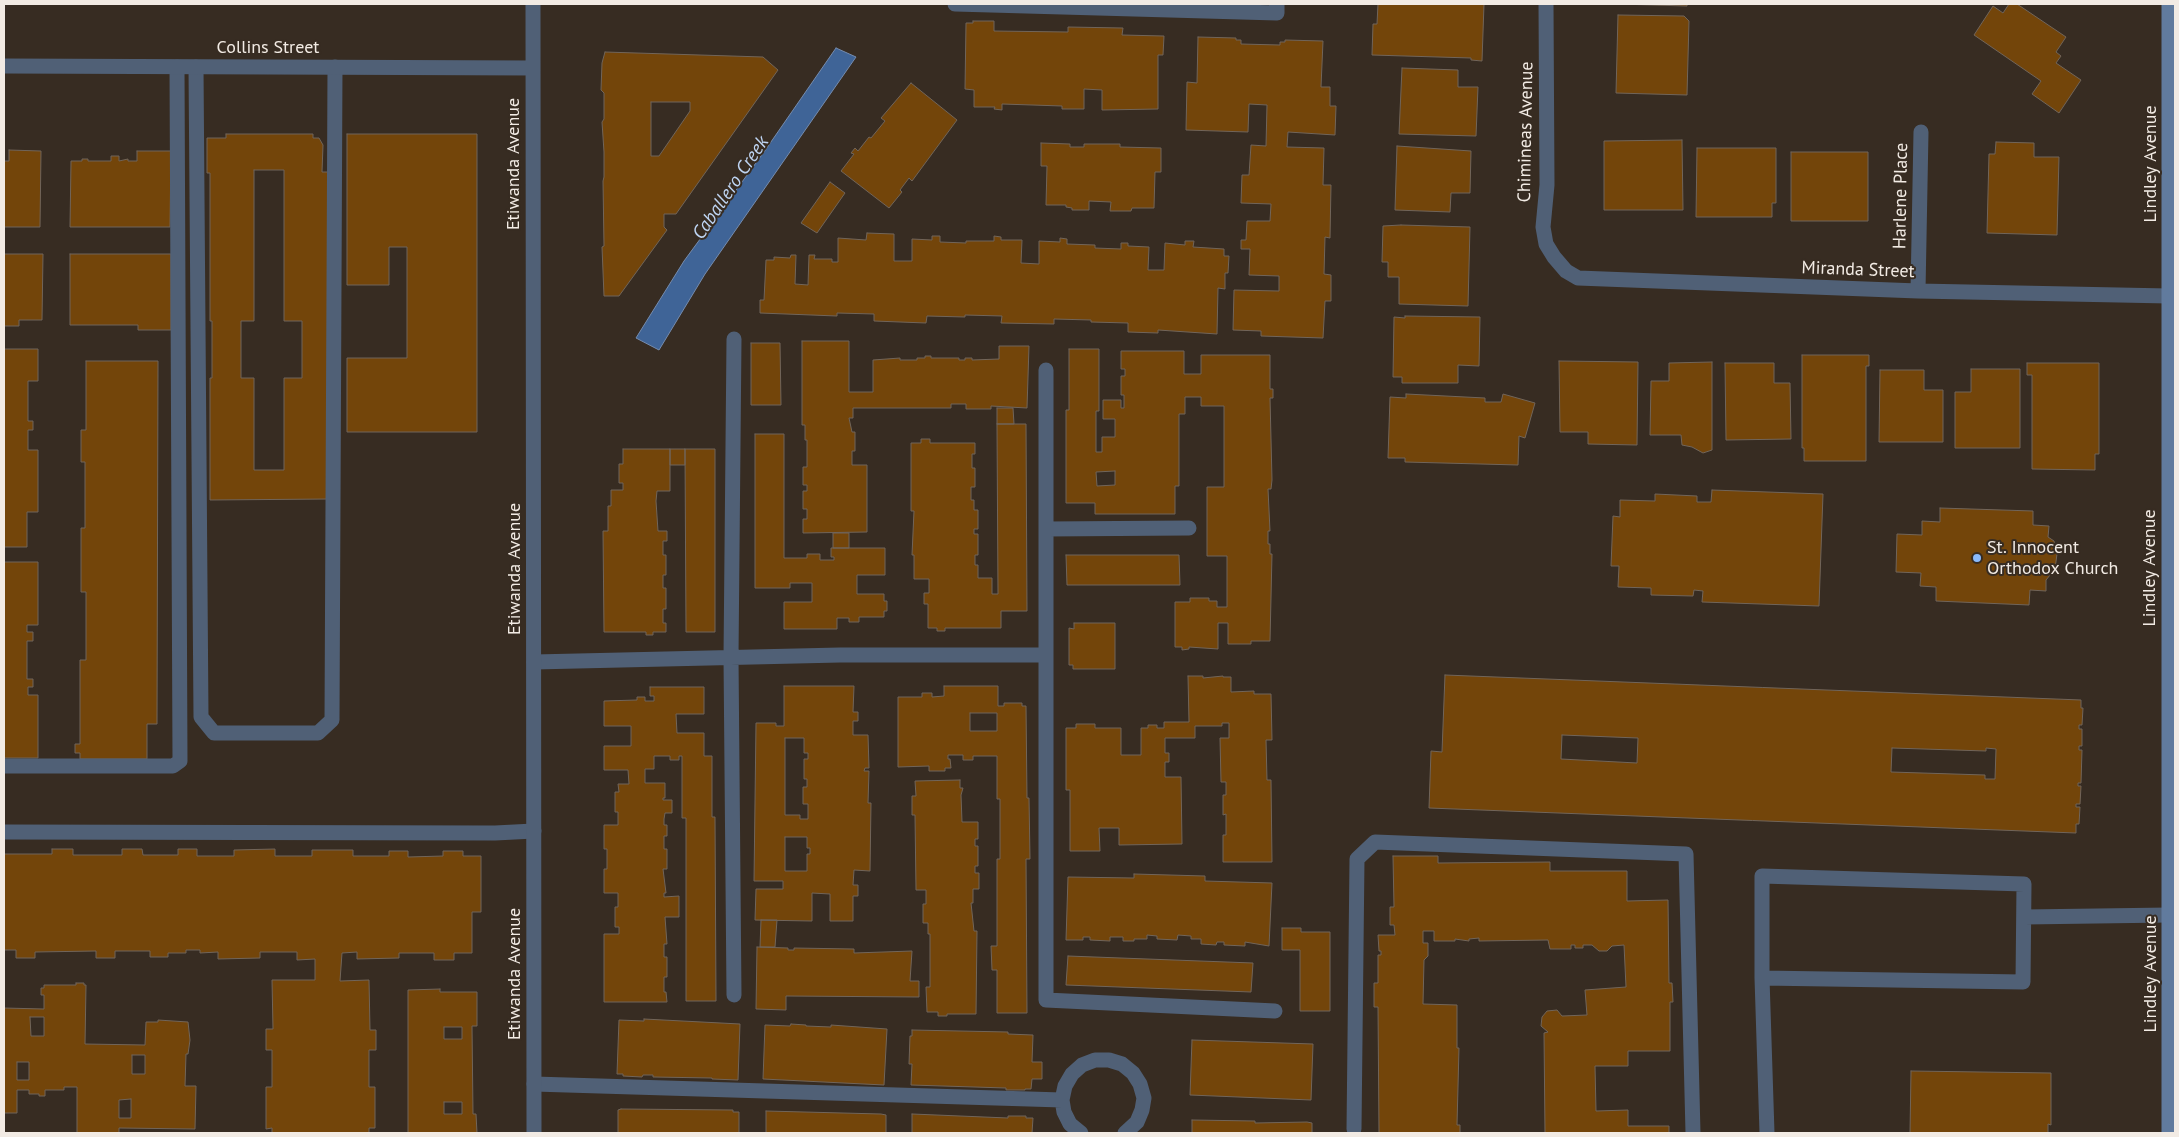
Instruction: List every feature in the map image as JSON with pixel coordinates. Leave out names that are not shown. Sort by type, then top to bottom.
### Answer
[{"type":"main road","name":"Lindley Avenue","points":[[2169,4],[2169,1133]]},
{"type":"street","name":"Etiwanda Avenue","points":[[533,4],[534,1133]]},
{"type":"street","points":[[955,4],[1277,13],[1277,4]]},
{"type":"street","name":"Chimineas Avenue","points":[[1546,4],[1547,185],[1543,227],[1546,244],[1554,257]]},
{"type":"street","name":"Collins Street","points":[[4,66],[533,68]]},
{"type":"street","points":[[4,766],[174,766],[180,762],[177,67]]},
{"type":"street","points":[[196,67],[201,717],[214,733],[318,733],[332,720],[335,67]]},
{"type":"street","name":"Harlene Place","points":[[1918,291],[1921,132]]},
{"type":"street","name":"Miranda Street","points":[[1554,257],[1566,271],[1578,278],[1918,291],[2169,296]]},
{"type":"street","points":[[734,339],[731,658],[734,995]]},
{"type":"street","points":[[1046,370],[1046,1000],[1276,1011]]},
{"type":"street","points":[[1046,529],[1190,528]]},
{"type":"street","points":[[534,662],[1046,655]]},
{"type":"street","points":[[4,832],[495,833],[534,831]]},
{"type":"street","points":[[1354,1129],[1357,859],[1375,842],[1686,854],[1693,1133]]},
{"type":"street","points":[[1762,978],[2023,982],[2024,884],[1762,876],[1762,978],[1767,1133]]},
{"type":"street","points":[[2024,917],[2169,914]]},
{"type":"street","points":[[1081,1133],[1070,1124],[1064,1112],[1062,1100],[1065,1086],[1072,1074],[1082,1065],[1095,1060],[1109,1060],[1122,1064],[1133,1072],[1140,1084],[1144,1098],[1142,1110],[1137,1122],[1125,1133]]},
{"type":"street","points":[[534,1084],[1062,1100]]},
{"type":"water","points":[[836,48],[856,57],[705,274],[659,350],[636,338],[684,261],[764,152]]},
{"type":"building","points":[[1378,4],[1484,4],[1482,61],[1471,60],[1471,58],[1372,55],[1373,24],[1377,24]]},
{"type":"building","points":[[1618,4],[1687,4],[1687,6]]},
{"type":"building","points":[[2009,4],[2017,4],[2066,37],[2056,52],[2061,56],[2056,63],[2081,80],[2059,113],[2032,94],[2041,81],[1974,35],[1993,6],[2003,13]]},
{"type":"building","points":[[1618,15],[1684,16],[1689,21],[1687,95],[1616,93]]},
{"type":"building","points":[[973,21],[994,21],[994,31],[1068,32],[1068,27],[1123,28],[1122,35],[1164,36],[1163,55],[1158,55],[1158,109],[1102,110],[1102,90],[1084,89],[1084,109],[1062,109],[1062,106],[1002,104],[1002,110],[994,109],[995,107],[974,107],[974,90],[965,89],[966,23],[973,23]]},
{"type":"building","points":[[1198,37],[1236,38],[1236,40],[1241,40],[1241,44],[1280,45],[1280,42],[1285,42],[1285,40],[1323,41],[1321,87],[1330,87],[1330,106],[1336,106],[1335,135],[1288,132],[1287,147],[1324,148],[1323,185],[1331,185],[1330,238],[1325,237],[1324,274],[1331,275],[1331,301],[1325,301],[1323,338],[1261,336],[1261,331],[1233,330],[1234,290],[1279,291],[1279,276],[1249,275],[1250,249],[1241,249],[1241,240],[1246,240],[1247,221],[1270,221],[1271,204],[1241,203],[1242,175],[1249,175],[1251,145],[1266,146],[1267,105],[1249,104],[1248,132],[1186,130],[1187,82],[1197,83]]},
{"type":"building","points":[[605,52],[763,57],[778,70],[676,214],[664,214],[664,227],[667,230],[619,296],[604,296],[602,247],[604,246],[604,152],[602,122],[604,119],[604,93],[601,90],[602,63]],"holes":[[[651,102],[690,102],[690,111],[659,156],[651,156]]]},
{"type":"building","points":[[1402,68],[1458,70],[1458,87],[1478,87],[1476,136],[1399,134]]},
{"type":"building","points":[[911,83],[957,120],[912,181],[909,178],[900,190],[902,192],[889,208],[841,171],[854,154],[851,153],[855,148],[858,151],[869,137],[871,138],[885,121],[881,118]]},
{"type":"building","points":[[226,134],[313,134],[313,138],[319,138],[323,145],[322,172],[330,172],[329,499],[210,500],[212,321],[210,321],[210,173],[207,173],[207,138],[226,138]],"holes":[[[254,170],[284,170],[284,321],[302,321],[302,378],[284,378],[284,470],[254,470],[254,378],[241,378],[241,321],[254,321]]]},
{"type":"building","points":[[347,134],[477,134],[477,432],[347,432],[347,358],[407,358],[407,247],[389,247],[389,285],[347,285]]},
{"type":"building","points":[[1682,140],[1683,210],[1604,210],[1604,141]]},
{"type":"building","points":[[1996,142],[2034,143],[2034,157],[2059,157],[2057,235],[1987,233],[1989,154],[1995,154]]},
{"type":"building","points":[[1041,143],[1070,144],[1070,147],[1084,147],[1084,144],[1120,144],[1120,147],[1161,148],[1161,172],[1155,172],[1154,208],[1110,211],[1111,202],[1089,201],[1089,210],[1072,210],[1072,208],[1066,207],[1066,205],[1046,205],[1047,166],[1041,166]]},
{"type":"building","points":[[1397,146],[1471,151],[1470,193],[1451,193],[1450,212],[1395,210]]},
{"type":"building","points":[[1697,148],[1776,148],[1776,203],[1772,203],[1772,217],[1696,217]]},
{"type":"building","points":[[9,150],[41,151],[40,227],[4,227],[4,161],[9,161]]},
{"type":"building","points":[[137,151],[171,151],[170,227],[70,227],[71,161],[88,159],[88,161],[111,161],[111,156],[119,156],[119,161],[128,159],[128,161],[137,161]]},
{"type":"building","points":[[1791,152],[1868,152],[1868,221],[1791,221]]},
{"type":"building","points":[[830,182],[845,193],[817,233],[801,223]]},
{"type":"building","points":[[1383,226],[1470,227],[1468,306],[1399,304],[1399,277],[1388,277],[1388,262],[1382,262]]},
{"type":"building","points":[[867,233],[894,234],[894,261],[912,261],[912,239],[932,240],[932,236],[940,236],[940,242],[994,241],[994,236],[1001,237],[1001,240],[1022,240],[1021,263],[1039,264],[1039,241],[1060,242],[1060,238],[1067,239],[1067,244],[1095,245],[1095,248],[1121,249],[1121,243],[1128,243],[1128,246],[1149,247],[1148,270],[1164,270],[1165,243],[1185,245],[1185,241],[1194,241],[1193,247],[1224,249],[1224,256],[1229,256],[1228,273],[1225,273],[1225,289],[1218,288],[1217,334],[1158,330],[1158,333],[1128,332],[1128,323],[1091,322],[1091,320],[1054,319],[1054,324],[1001,323],[1002,316],[965,315],[965,317],[927,316],[926,323],[874,321],[874,314],[837,313],[837,316],[760,313],[760,300],[764,300],[766,260],[774,260],[774,257],[790,258],[791,255],[796,255],[795,284],[808,285],[809,255],[815,255],[814,259],[832,259],[832,262],[838,262],[838,238],[866,240]]},
{"type":"building","points":[[4,254],[43,254],[42,320],[19,320],[19,326],[4,326]]},
{"type":"building","points":[[70,254],[171,254],[171,330],[138,330],[138,325],[70,325]]},
{"type":"building","points":[[1405,316],[1480,317],[1479,366],[1458,365],[1458,383],[1402,383],[1402,377],[1393,377],[1394,317],[1405,318]]},
{"type":"building","points":[[802,341],[849,341],[849,392],[873,392],[873,360],[900,358],[900,360],[917,360],[917,358],[925,358],[925,356],[931,356],[931,358],[959,358],[959,360],[965,360],[965,358],[972,358],[972,360],[999,359],[999,346],[1029,346],[1027,408],[991,406],[991,409],[966,409],[966,404],[951,404],[951,408],[853,408],[853,418],[849,418],[852,432],[855,432],[855,451],[852,451],[852,465],[867,465],[867,532],[803,533],[803,519],[807,519],[807,509],[803,509],[803,491],[807,491],[807,485],[803,485],[803,467],[807,467],[807,440],[805,440],[805,425],[802,425]]},
{"type":"building","points":[[751,343],[780,343],[781,405],[751,405]]},
{"type":"building","points":[[4,349],[38,349],[38,381],[28,381],[28,421],[33,421],[33,430],[28,430],[28,450],[38,450],[38,512],[27,512],[27,547],[4,547]]},
{"type":"building","points":[[1069,349],[1099,349],[1099,411],[1096,411],[1096,452],[1102,452],[1102,437],[1115,437],[1115,419],[1103,419],[1103,400],[1121,400],[1121,408],[1124,408],[1124,395],[1121,395],[1121,376],[1125,376],[1125,369],[1121,369],[1121,351],[1184,351],[1184,374],[1201,374],[1201,355],[1270,355],[1270,389],[1273,389],[1273,398],[1270,398],[1272,480],[1271,489],[1268,489],[1270,531],[1268,531],[1268,544],[1270,544],[1270,554],[1272,554],[1270,641],[1251,641],[1251,644],[1228,644],[1228,623],[1218,623],[1218,649],[1189,647],[1189,649],[1182,650],[1182,647],[1175,647],[1175,602],[1190,602],[1190,598],[1209,598],[1209,601],[1217,601],[1217,607],[1227,607],[1227,556],[1207,556],[1207,487],[1224,487],[1224,406],[1201,406],[1201,397],[1185,397],[1185,414],[1179,414],[1179,486],[1175,486],[1175,514],[1095,514],[1095,503],[1066,503],[1066,410],[1069,410]],"holes":[[[1115,471],[1115,485],[1097,486],[1096,472]]]},
{"type":"building","points":[[1802,355],[1869,355],[1869,366],[1866,366],[1866,461],[1804,461],[1804,448],[1802,448]]},
{"type":"building","points":[[86,361],[158,361],[157,724],[147,724],[147,759],[80,759],[80,753],[75,753],[75,744],[80,744],[80,660],[86,660],[86,592],[81,592],[81,528],[85,528],[85,462],[81,462],[81,430],[86,430]]},
{"type":"building","points":[[1559,361],[1638,362],[1637,445],[1588,444],[1588,432],[1560,432]]},
{"type":"building","points":[[1712,362],[1712,450],[1703,453],[1692,447],[1682,445],[1681,435],[1650,435],[1651,381],[1669,381],[1669,363]]},
{"type":"building","points":[[1725,363],[1774,363],[1774,383],[1790,383],[1791,439],[1726,440]]},
{"type":"building","points":[[2027,363],[2099,363],[2099,454],[2095,454],[2095,470],[2032,469],[2032,375],[2027,375]]},
{"type":"building","points":[[1971,369],[2020,369],[2020,448],[1955,448],[1955,392],[1971,392]]},
{"type":"building","points":[[1880,370],[1924,370],[1924,390],[1943,390],[1943,442],[1879,442]]},
{"type":"building","points":[[1406,394],[1485,398],[1485,402],[1501,402],[1503,394],[1535,403],[1525,438],[1519,436],[1518,465],[1405,462],[1405,458],[1388,458],[1390,397],[1406,398]]},
{"type":"building","points":[[997,408],[1013,408],[1014,424],[997,424]]},
{"type":"building","points":[[997,424],[1026,424],[1027,611],[1001,611],[1001,628],[945,628],[945,631],[937,631],[937,628],[928,628],[928,604],[924,604],[924,593],[929,593],[929,579],[914,579],[911,443],[921,443],[921,439],[930,439],[930,443],[975,443],[975,454],[972,454],[972,468],[975,468],[975,487],[971,487],[971,500],[974,500],[974,510],[978,510],[978,529],[974,529],[974,534],[978,534],[978,555],[975,555],[975,565],[978,565],[978,578],[992,578],[992,594],[998,594]]},
{"type":"building","points":[[755,434],[784,434],[784,558],[807,558],[807,554],[820,554],[820,560],[834,560],[834,557],[831,557],[831,548],[885,548],[885,575],[857,575],[857,594],[884,594],[884,601],[887,601],[887,611],[884,611],[884,617],[859,617],[859,622],[849,622],[849,618],[837,618],[837,629],[784,629],[784,602],[812,602],[812,583],[790,583],[790,588],[755,588]]},
{"type":"building","points":[[623,449],[670,449],[670,491],[657,491],[656,501],[658,531],[667,531],[667,541],[663,541],[663,555],[666,555],[666,575],[663,575],[663,588],[666,588],[666,609],[663,609],[663,623],[666,623],[666,632],[653,632],[653,635],[646,635],[646,632],[604,632],[603,531],[608,531],[608,506],[611,506],[611,490],[623,490],[623,483],[619,483],[619,464],[623,464]]},
{"type":"building","points":[[670,449],[685,449],[685,465],[670,465]]},
{"type":"building","points":[[685,449],[715,449],[715,632],[686,632]]},
{"type":"building","points":[[1712,490],[1823,494],[1819,606],[1702,602],[1703,591],[1694,590],[1693,596],[1651,595],[1651,588],[1618,587],[1619,566],[1611,566],[1613,516],[1620,517],[1620,500],[1655,501],[1655,494],[1697,496],[1697,502],[1711,502]]},
{"type":"building","name":"St. Innocent Orthodox Church","points":[[1940,508],[2033,511],[2033,525],[2049,526],[2048,537],[2054,541],[2057,554],[2055,569],[2046,580],[2046,591],[2030,590],[2029,605],[1936,601],[1936,587],[1920,586],[1921,573],[1896,572],[1897,534],[1922,535],[1922,521],[1940,522]]},
{"type":"building","points":[[833,533],[849,533],[849,548],[833,548]]},
{"type":"building","points":[[1066,555],[1179,555],[1180,585],[1067,585]]},
{"type":"building","points":[[4,562],[38,562],[38,625],[27,625],[27,632],[33,632],[33,641],[27,641],[27,679],[33,679],[33,687],[28,687],[28,695],[38,695],[38,758],[4,758]]},
{"type":"building","points":[[1074,623],[1115,623],[1115,669],[1073,669],[1073,665],[1069,665],[1069,628],[1074,629]]},
{"type":"building","points":[[1445,675],[2081,700],[2081,708],[2083,708],[2082,725],[2079,725],[2079,729],[2082,729],[2082,746],[2079,746],[2079,750],[2082,750],[2081,783],[2078,783],[2078,786],[2081,786],[2080,804],[2076,804],[2076,807],[2080,807],[2079,824],[2076,824],[2076,833],[1429,808],[1431,751],[1442,752]],"holes":[[[1562,735],[1638,738],[1637,763],[1561,759]],[[1892,748],[1986,751],[1986,748],[1996,749],[1995,779],[1985,779],[1985,775],[1891,772]]]},
{"type":"building","points":[[1188,676],[1203,676],[1203,678],[1231,677],[1231,692],[1254,691],[1254,694],[1271,694],[1272,740],[1266,740],[1267,780],[1271,780],[1272,862],[1223,862],[1223,835],[1226,835],[1226,814],[1223,815],[1223,795],[1226,795],[1226,782],[1221,782],[1220,738],[1229,738],[1229,723],[1222,723],[1222,726],[1195,726],[1195,738],[1165,738],[1165,753],[1169,753],[1169,762],[1165,762],[1165,777],[1181,777],[1182,844],[1119,845],[1119,828],[1099,828],[1100,851],[1070,851],[1070,790],[1066,790],[1066,728],[1076,728],[1076,724],[1095,724],[1095,728],[1121,728],[1121,755],[1141,755],[1141,728],[1148,728],[1148,725],[1157,725],[1157,728],[1164,728],[1164,722],[1189,722]]},
{"type":"building","points":[[784,686],[854,686],[853,712],[858,712],[858,721],[853,721],[853,735],[868,735],[869,768],[865,768],[864,771],[869,771],[868,803],[871,803],[870,871],[854,870],[853,885],[858,885],[858,896],[853,896],[853,921],[830,921],[830,894],[812,893],[812,921],[755,920],[756,889],[783,889],[783,881],[754,881],[756,723],[776,723],[776,726],[784,726]],"holes":[[[785,738],[804,738],[804,753],[808,753],[808,759],[804,759],[804,779],[807,779],[807,787],[803,787],[803,804],[808,804],[808,819],[800,819],[800,815],[785,815]],[[785,837],[807,837],[807,848],[810,848],[810,854],[807,854],[807,871],[785,871]]]},
{"type":"building","points":[[944,686],[998,686],[998,706],[1004,706],[1004,703],[1022,703],[1022,706],[1026,706],[1030,859],[1026,859],[1027,1013],[997,1013],[997,970],[992,970],[991,946],[997,946],[997,859],[1000,859],[1000,799],[997,799],[997,756],[973,756],[973,760],[963,760],[963,755],[948,755],[951,768],[945,768],[945,771],[929,771],[929,766],[898,767],[898,697],[922,697],[922,693],[932,693],[932,697],[944,696]],"holes":[[[970,713],[997,713],[997,731],[970,731]]]},
{"type":"building","points":[[650,687],[704,687],[704,714],[676,714],[677,733],[704,733],[704,756],[712,756],[712,817],[715,817],[716,1001],[686,1001],[686,818],[682,818],[682,756],[679,756],[679,760],[670,760],[670,756],[654,756],[654,769],[645,769],[645,783],[665,783],[665,798],[663,800],[672,800],[672,813],[665,813],[664,819],[664,825],[667,825],[667,836],[664,836],[664,849],[667,849],[667,869],[663,869],[666,893],[664,893],[664,897],[679,896],[679,917],[665,917],[667,944],[664,944],[664,957],[667,957],[667,977],[664,977],[664,992],[666,992],[667,1002],[604,1002],[604,934],[619,934],[619,927],[615,927],[615,907],[618,907],[618,893],[604,893],[604,869],[607,869],[607,849],[604,849],[604,825],[618,825],[618,812],[615,812],[615,792],[619,792],[618,784],[629,784],[628,770],[604,770],[604,746],[631,746],[631,726],[604,726],[604,701],[637,700],[637,697],[645,697],[645,701],[654,701],[654,696],[650,696]]},
{"type":"building","points":[[960,780],[960,788],[963,788],[961,795],[962,822],[978,822],[978,839],[975,839],[975,846],[978,846],[978,866],[975,866],[975,873],[979,873],[979,889],[973,889],[973,903],[971,903],[974,931],[977,931],[976,1014],[947,1014],[947,1016],[938,1016],[938,1012],[927,1012],[926,987],[930,987],[930,934],[928,934],[928,923],[923,923],[923,904],[926,904],[926,890],[916,890],[915,815],[912,815],[912,796],[916,796],[915,781]]},
{"type":"building","points":[[52,849],[73,849],[73,855],[122,855],[122,849],[142,849],[143,855],[178,855],[178,849],[197,849],[197,856],[234,856],[234,850],[275,849],[275,856],[312,856],[312,850],[353,850],[353,856],[389,856],[389,851],[408,851],[408,857],[443,856],[443,851],[463,851],[463,856],[481,856],[481,912],[472,912],[472,953],[454,953],[454,960],[434,960],[434,953],[399,953],[399,958],[357,959],[357,952],[342,953],[340,981],[369,980],[370,1030],[376,1030],[376,1050],[369,1050],[369,1087],[375,1087],[375,1128],[369,1128],[369,1133],[272,1133],[272,1128],[266,1129],[266,1087],[272,1087],[272,1050],[266,1050],[266,1029],[273,1029],[272,980],[315,980],[315,959],[297,960],[297,952],[260,952],[260,958],[218,959],[218,952],[200,953],[200,950],[186,950],[186,953],[168,953],[168,957],[150,957],[150,951],[115,951],[115,958],[96,958],[96,951],[35,952],[35,958],[16,958],[16,950],[4,950],[4,854],[52,854]]},
{"type":"building","points":[[1393,856],[1438,856],[1438,863],[1550,862],[1550,871],[1627,871],[1627,901],[1668,900],[1669,983],[1672,983],[1673,1002],[1670,1002],[1670,1051],[1628,1051],[1628,1066],[1595,1066],[1596,1111],[1628,1110],[1628,1126],[1669,1126],[1669,1133],[1545,1133],[1544,1033],[1548,1032],[1541,1026],[1542,1017],[1547,1011],[1557,1010],[1562,1016],[1587,1015],[1585,990],[1626,987],[1624,945],[1612,946],[1607,951],[1599,951],[1592,945],[1583,945],[1583,948],[1575,948],[1575,945],[1571,945],[1571,949],[1550,949],[1548,940],[1479,941],[1479,938],[1469,939],[1469,941],[1455,939],[1455,941],[1434,941],[1434,931],[1423,931],[1423,943],[1428,943],[1428,956],[1424,960],[1423,1004],[1457,1005],[1457,1048],[1459,1048],[1457,1125],[1460,1125],[1460,1133],[1379,1133],[1378,1007],[1374,1007],[1374,983],[1378,983],[1378,955],[1381,955],[1378,935],[1395,935],[1394,925],[1390,925],[1390,907],[1394,907]]},
{"type":"building","points":[[1134,874],[1205,876],[1205,881],[1272,883],[1269,946],[1245,942],[1245,946],[1224,945],[1224,942],[1217,942],[1216,945],[1201,944],[1201,939],[1191,939],[1191,936],[1178,935],[1177,940],[1157,939],[1157,936],[1147,935],[1147,939],[1134,939],[1134,941],[1123,941],[1123,937],[1110,937],[1110,941],[1090,940],[1090,937],[1083,937],[1083,940],[1066,940],[1068,877],[1134,878]]},
{"type":"building","points":[[761,920],[777,920],[775,947],[760,947]]},
{"type":"building","points":[[1282,928],[1301,928],[1301,932],[1330,932],[1330,1011],[1300,1011],[1300,950],[1282,950]]},
{"type":"building","points":[[757,947],[788,948],[788,950],[794,950],[794,948],[854,949],[854,953],[912,951],[910,981],[919,981],[919,997],[786,996],[786,1010],[756,1009]]},
{"type":"building","points":[[1068,956],[1253,963],[1251,992],[1066,985]]},
{"type":"building","points":[[76,983],[84,983],[86,985],[85,1044],[145,1045],[146,1022],[158,1022],[158,1020],[188,1022],[190,1040],[188,1054],[186,1054],[185,1086],[196,1086],[195,1129],[119,1128],[119,1133],[77,1133],[77,1087],[64,1087],[64,1090],[45,1090],[45,1096],[29,1094],[29,1090],[17,1090],[17,1113],[4,1113],[4,1008],[44,1009],[44,995],[41,995],[41,988],[44,988],[44,985],[76,985]],"holes":[[[30,1017],[44,1017],[44,1036],[31,1036]],[[132,1055],[145,1055],[145,1074],[132,1074]],[[17,1062],[29,1062],[29,1080],[17,1080]],[[131,1099],[131,1118],[119,1118],[119,1100]]]},
{"type":"building","points":[[440,989],[440,992],[477,992],[477,1026],[472,1026],[473,1114],[476,1114],[477,1133],[408,1133],[408,990]],"holes":[[[444,1027],[462,1027],[462,1039],[444,1039]],[[444,1102],[462,1102],[462,1114],[444,1114]]]},
{"type":"building","points":[[644,1019],[740,1024],[738,1080],[653,1077],[653,1075],[643,1075],[642,1077],[617,1074],[619,1020],[644,1021]]},
{"type":"building","points":[[791,1024],[887,1029],[884,1085],[763,1079],[765,1025],[790,1026]]},
{"type":"building","points":[[912,1030],[1008,1032],[1008,1034],[1033,1035],[1032,1062],[1042,1062],[1042,1079],[1032,1079],[1031,1089],[1025,1090],[911,1085],[912,1064],[909,1064]]},
{"type":"building","points":[[1192,1040],[1313,1044],[1311,1100],[1190,1095]]},
{"type":"building","points":[[1911,1071],[2051,1073],[2051,1125],[2048,1124],[2048,1133],[1910,1133]]},
{"type":"building","points":[[618,1110],[733,1110],[733,1112],[739,1112],[739,1133],[618,1133]]},
{"type":"building","points":[[766,1111],[881,1114],[886,1115],[886,1133],[766,1133]]},
{"type":"building","points":[[912,1114],[1008,1118],[1008,1116],[1026,1116],[1026,1118],[1033,1118],[1032,1133],[912,1133]]},
{"type":"building","points":[[1192,1120],[1255,1121],[1255,1123],[1307,1122],[1312,1123],[1312,1133],[1192,1133]]},
{"type":"place","name":"St. Innocent Orthodox Church","points":[[1977,558]]},
{"type":"water label","name":"Caballero Creek","points":[[731,188]]}]
